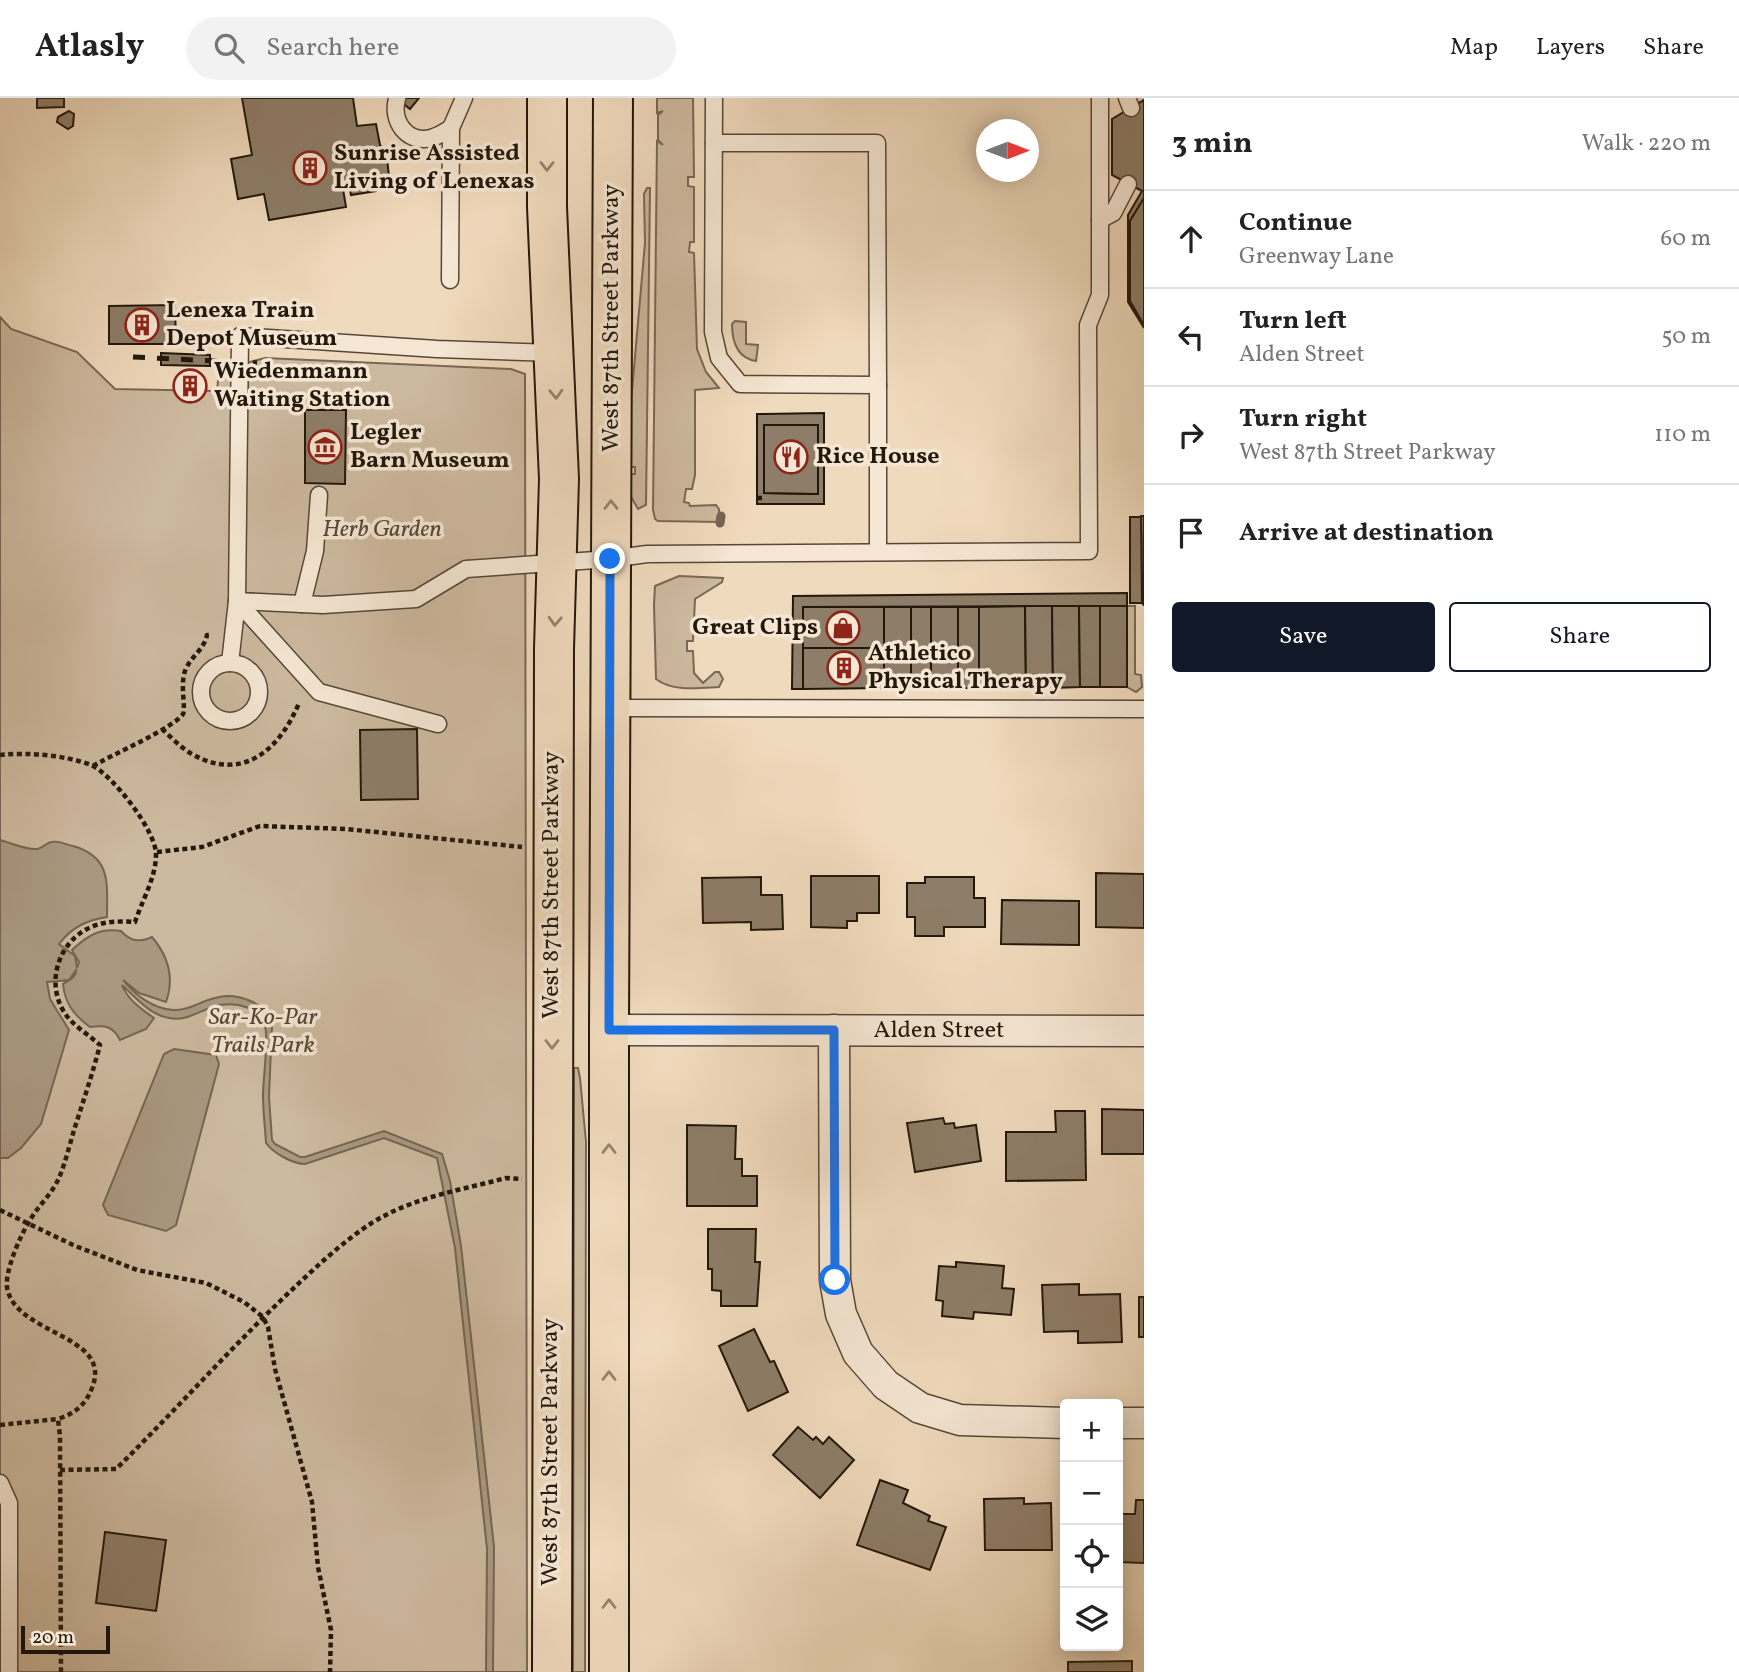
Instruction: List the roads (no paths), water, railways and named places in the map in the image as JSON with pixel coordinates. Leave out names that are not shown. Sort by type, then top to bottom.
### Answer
[{"type":"main road","name":"West 87th Street Parkway","points":[[547,98],[547,207],[559,479],[554,649],[552,1672]]},
{"type":"main road","name":"West 87th Street Parkway","points":[[609,1672],[613,98]]},
{"type":"street","name":"Alden Street","points":[[609,1030],[1144,1031]]},
{"type":"street","points":[[834,1030],[835,1280],[841,1314],[858,1353],[886,1385],[920,1408],[960,1420],[1060,1423]]},
{"type":"street","points":[[1123,1423],[1144,1423]]},
{"type":"lane","points":[[450,279],[451,128],[464,98]]},
{"type":"lane","points":[[714,98],[713,332],[719,358],[740,384],[878,385]]},
{"type":"lane","points":[[237,601],[323,605],[416,599],[466,569],[647,554],[1089,551],[1088,325],[1100,295],[1100,98]]},
{"type":"lane","points":[[397,99],[394,108],[396,118],[407,133],[417,139],[428,139],[451,128]]},
{"type":"lane","points":[[714,143],[877,143],[878,552]]},
{"type":"lane","points":[[1100,220],[1114,213],[1128,184]]},
{"type":"lane","points":[[230,663],[237,601],[240,336],[437,349],[554,353]]},
{"type":"lane","points":[[302,604],[315,551],[319,495]]},
{"type":"lane","points":[[237,601],[319,692],[438,724]]},
{"type":"lane","points":[[611,708],[1144,709]]},
{"type":"lane","points":[[0,1483],[9,1503],[5,1555],[9,1672]]},
{"type":"waterway","points":[[720,523],[721,516]]},
{"type":"railway","points":[[133,357],[257,363]]},
{"type":"place","name":"Sunrise Assisted Living of Lenexas","points":[[310,168]]},
{"type":"place","name":"Lenexa Train Depot Museum","points":[[142,325]]},
{"type":"place","name":"Wiedenmann Waiting Station","points":[[190,386]]},
{"type":"place","name":"Legler Barn Museum","points":[[325,447]]},
{"type":"place","name":"Rice House","points":[[791,457]]},
{"type":"place","name":"Great Clips","points":[[843,628]]},
{"type":"place","name":"Athletico Physical Therapy","points":[[844,668]]},
{"type":"park label","name":"Herb Garden","points":[[382,530]]},
{"type":"park label","name":"Sar-Ko-Par Trails Park","points":[[263,1032]]}]
